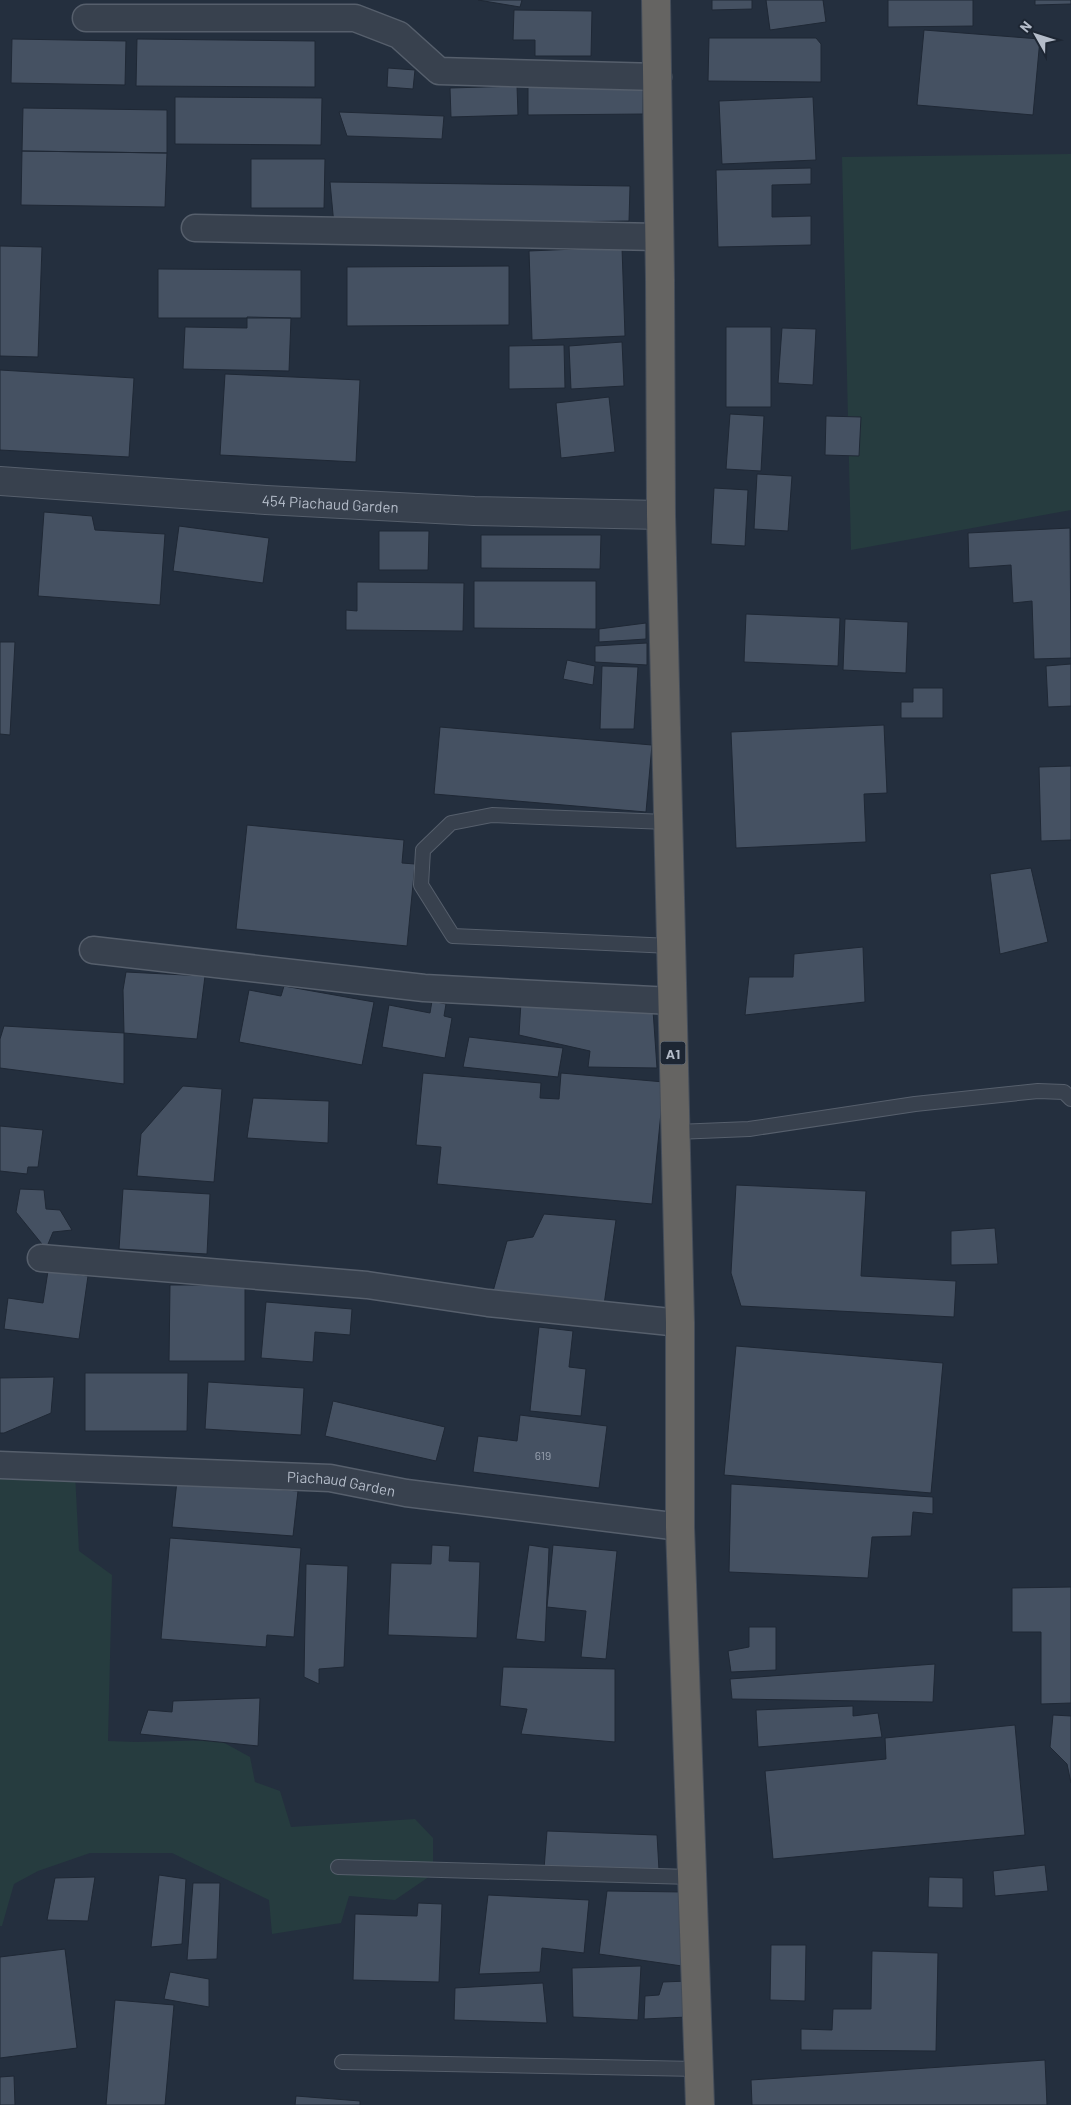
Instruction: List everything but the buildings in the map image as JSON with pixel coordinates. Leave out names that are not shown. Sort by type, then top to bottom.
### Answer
[{"type":"highway","name":"A1","points":[[656,0],[660,237],[661,516],[680,1324],[680,1526],[700,2105]]},
{"type":"street","points":[[86,18],[356,18],[399,35],[439,72],[658,77]]},
{"type":"street","points":[[195,228],[660,237]]},
{"type":"street","name":"454 Piachaud Garden","points":[[0,481],[266,500],[464,511],[661,516]]},
{"type":"street","points":[[93,950],[424,988],[672,1001]]},
{"type":"street","points":[[41,1258],[367,1285],[488,1303],[680,1324]]},
{"type":"street","name":"Piachaud Garden","points":[[0,1465],[330,1478],[406,1493],[680,1526]]},
{"type":"lane","points":[[667,822],[492,816],[450,823],[423,850],[421,885],[453,936],[671,946]]},
{"type":"lane","points":[[676,1132],[748,1129],[915,1104],[1038,1091],[1064,1092],[1071,1100]]},
{"type":"lane","points":[[338,1867],[691,1877]]},
{"type":"lane","points":[[342,2062],[698,2068]]},
{"type":"green space","points":[[1071,154],[1071,510],[851,550],[842,157]]},
{"type":"green space","points":[[75,1473],[79,1551],[112,1575],[108,1741],[219,1740],[250,1757],[255,1782],[280,1791],[291,1827],[415,1819],[433,1838],[433,1874],[395,1900],[349,1896],[341,1923],[272,1934],[269,1900],[172,1853],[90,1853],[38,1871],[14,1884],[2,1926],[0,1926],[0,1476]]}]
